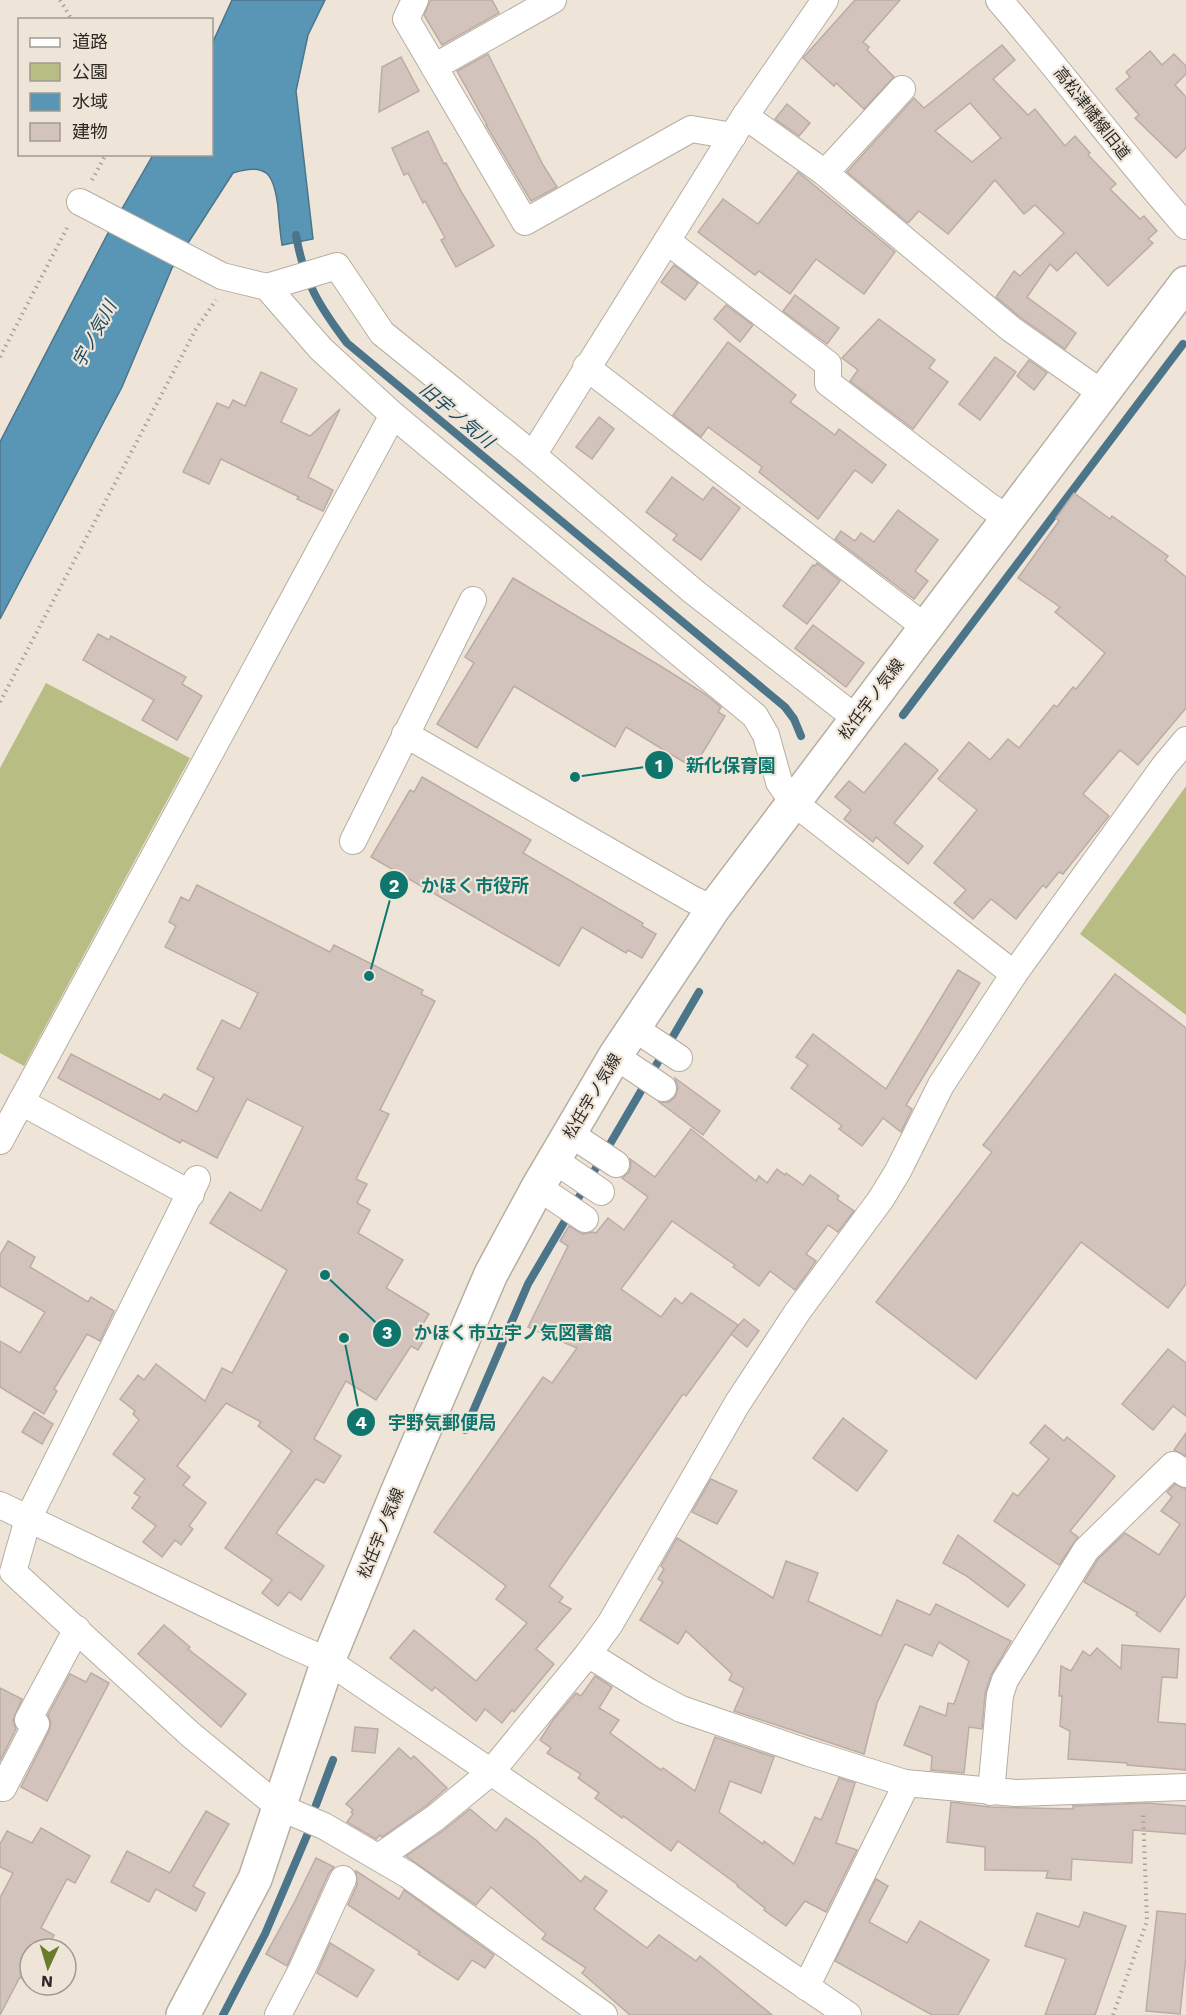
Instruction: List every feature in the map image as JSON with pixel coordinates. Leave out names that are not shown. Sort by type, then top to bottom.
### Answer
[{"type":"main road","name":"松任宇ノ気線","points":[[183,2015],[255,1879],[328,1661],[491,1274],[580,1159],[615,1056],[661,1046],[713,909],[1186,282]]},
{"type":"street","points":[[415,0],[406,19],[525,222],[691,129],[739,126],[825,173],[1011,329],[1103,394]]},
{"type":"street","points":[[434,67],[553,0]]},
{"type":"street","points":[[533,455],[739,126],[825,0]]},
{"type":"street","name":"高松津幡線旧道","points":[[999,0],[1186,226]]},
{"type":"street","points":[[825,173],[902,89]]},
{"type":"street","points":[[84,204],[227,276],[278,284],[337,266],[382,333],[533,455],[694,592],[857,718]]},
{"type":"street","points":[[667,241],[828,364],[828,383],[989,506],[1008,518]]},
{"type":"street","points":[[278,284],[321,349],[393,414],[755,716],[766,735],[779,782],[793,802],[1014,974]]},
{"type":"street","points":[[586,367],[925,627]]},
{"type":"street","points":[[0,1141],[393,414]]},
{"type":"street","points":[[353,841],[473,600]]},
{"type":"street","points":[[405,734],[713,909]]},
{"type":"street","points":[[379,1857],[435,1818],[491,1772],[610,1624],[737,1404],[798,1311],[881,1199],[898,1172],[941,1085],[1014,974],[1165,765],[1186,740]]},
{"type":"street","points":[[615,1056],[653,1081]]},
{"type":"street","points":[[21,1102],[194,1186],[28,1519],[13,1572],[191,1735],[279,1807],[324,1826],[408,1875],[604,2015]]},
{"type":"street","points":[[580,1159],[591,1186]]},
{"type":"street","points":[[576,1212],[580,1159]]},
{"type":"street","points":[[991,1792],[1000,1695],[1005,1680],[1086,1550],[1173,1465],[1186,1474]]},
{"type":"street","points":[[0,1505],[328,1661],[848,2015]]},
{"type":"street","points":[[3,1788],[36,1724],[28,1720],[77,1629]]},
{"type":"street","points":[[588,1654],[648,1692],[681,1709],[905,1783],[1016,1793],[1186,1787]]},
{"type":"street","points":[[806,1987],[905,1783]]},
{"type":"street","points":[[278,2015],[302,1969],[342,1879]]},
{"type":"path","points":[[60,0],[71,18]]},
{"type":"path","points":[[0,357],[84,204],[105,156]]},
{"type":"path","points":[[0,702],[196,329],[227,276]]},
{"type":"path","points":[[1113,2015],[1147,1921],[1143,1789]]},
{"type":"green space","points":[[46,683],[190,758],[24,1066],[0,1053],[0,768]]},
{"type":"green space","points":[[1186,786],[1186,1015],[1080,934]]},
{"type":"water","name":"宇ノ気川","points":[[232,0],[325,0],[308,35],[296,91],[313,239],[282,245],[276,196],[271,179],[261,170],[233,173],[172,268],[122,387],[0,619],[0,442],[108,233],[152,156],[213,156],[213,42]]},
{"type":"building","points":[[432,0],[492,0],[499,13],[442,45],[424,15]]},
{"type":"building","points":[[855,0],[900,0],[863,42],[869,47],[867,50],[894,77],[864,109],[836,83],[834,86],[803,58]]},
{"type":"building","points":[[1002,45],[1015,60],[993,79],[1028,115],[1035,109],[1065,146],[1075,136],[1090,153],[1088,155],[1116,184],[1110,189],[1140,219],[1144,216],[1157,231],[1148,239],[1153,243],[1108,286],[1076,252],[1057,271],[1050,264],[1027,297],[1076,333],[1065,349],[996,297],[1014,271],[1020,276],[1064,233],[1035,205],[1024,214],[995,180],[948,234],[919,211],[908,223],[847,172],[914,98],[924,108]],"holes":[[[970,103],[1001,138],[972,162],[935,131]]]},
{"type":"building","points":[[1150,51],[1162,65],[1174,54],[1186,66],[1186,74],[1175,85],[1186,97],[1186,148],[1176,158],[1135,118],[1139,115],[1116,89],[1130,77],[1126,72]]},
{"type":"building","points":[[488,54],[543,165],[557,187],[531,201],[457,71]]},
{"type":"building","points":[[401,57],[419,91],[379,112],[382,67]]},
{"type":"building","points":[[787,104],[810,123],[799,136],[775,119]]},
{"type":"building","points":[[428,131],[444,164],[446,163],[494,246],[456,267],[441,240],[445,238],[425,201],[423,203],[408,173],[404,175],[392,148]]},
{"type":"building","points":[[798,172],[895,252],[864,294],[816,259],[790,294],[759,271],[755,275],[698,232],[723,199],[758,224]]},
{"type":"building","points":[[674,265],[698,283],[685,300],[661,282]]},
{"type":"building","points":[[795,295],[839,328],[827,344],[783,311]]},
{"type":"building","points":[[726,305],[753,325],[740,342],[714,319]]},
{"type":"building","points":[[879,319],[935,360],[929,368],[948,382],[913,429],[850,381],[858,370],[842,358]]},
{"type":"building","points":[[728,342],[796,395],[790,402],[835,435],[839,429],[886,465],[872,483],[855,470],[818,519],[759,472],[762,467],[708,427],[701,437],[673,415]]},
{"type":"building","points":[[995,357],[1016,372],[980,420],[959,404]]},
{"type":"building","points":[[1029,360],[1047,373],[1034,390],[1017,376]]},
{"type":"building","points":[[261,372],[297,389],[281,422],[310,436],[340,409],[308,477],[333,490],[323,511],[221,459],[209,484],[183,472],[217,403],[229,408],[233,400],[245,406]]},
{"type":"building","points":[[599,417],[614,429],[592,459],[576,447]]},
{"type":"building","points":[[672,477],[703,500],[713,487],[740,508],[701,560],[673,540],[677,535],[646,512]]},
{"type":"building","points":[[1074,493],[1110,519],[1112,516],[1168,556],[1165,560],[1186,577],[1186,708],[1138,765],[1120,750],[1083,794],[1109,816],[1063,874],[1059,872],[1046,888],[1043,885],[1016,919],[991,899],[973,919],[954,903],[966,890],[934,863],[977,810],[938,779],[969,742],[990,760],[1008,739],[1019,748],[1054,705],[1057,707],[1073,687],[1076,689],[1105,653],[1055,612],[1060,607],[1018,578],[1059,521],[1056,518]]},
{"type":"building","points":[[898,510],[938,540],[915,571],[928,581],[914,599],[835,539],[841,531],[855,541],[861,533],[874,542]]},
{"type":"building","points":[[817,563],[840,581],[807,624],[783,606],[813,565]]},
{"type":"building","points":[[513,578],[662,667],[721,707],[718,712],[725,716],[697,762],[691,758],[687,764],[626,727],[615,747],[514,686],[477,748],[437,724],[474,663],[465,657]]},
{"type":"building","points":[[813,625],[864,663],[846,687],[795,648]]},
{"type":"building","points":[[98,634],[109,640],[111,636],[186,677],[182,684],[202,696],[177,740],[142,720],[154,700],[83,660]]},
{"type":"building","points":[[905,743],[938,770],[894,823],[923,846],[908,864],[876,837],[873,842],[844,819],[851,810],[835,797],[849,781],[864,793]]},
{"type":"building","points":[[422,777],[531,840],[523,853],[643,923],[642,926],[656,934],[642,958],[628,950],[626,953],[582,927],[559,966],[371,857],[410,790],[414,792]]},
{"type":"building","points":[[197,885],[330,952],[334,945],[423,990],[421,994],[435,1001],[380,1110],[389,1114],[356,1179],[367,1184],[357,1203],[370,1210],[358,1233],[403,1260],[386,1288],[429,1314],[421,1327],[429,1332],[418,1350],[411,1346],[376,1400],[346,1381],[314,1439],[341,1456],[324,1483],[316,1479],[276,1533],[324,1566],[301,1600],[289,1592],[278,1606],[262,1593],[272,1580],[225,1548],[292,1451],[258,1426],[261,1422],[226,1403],[177,1466],[190,1477],[183,1485],[206,1503],[189,1526],[193,1529],[181,1545],[175,1540],[162,1557],[143,1542],[156,1526],[132,1508],[140,1497],[134,1493],[145,1479],[113,1454],[139,1420],[133,1414],[135,1411],[120,1399],[138,1375],[144,1380],[156,1364],[205,1401],[222,1368],[232,1373],[287,1270],[210,1223],[230,1192],[261,1211],[303,1127],[247,1099],[217,1158],[182,1140],[180,1143],[58,1078],[71,1054],[160,1100],[164,1094],[197,1112],[214,1078],[197,1069],[222,1020],[240,1029],[258,993],[165,947],[176,926],[169,922],[181,897],[189,901]]},
{"type":"building","points":[[958,970],[980,983],[906,1105],[912,1109],[901,1132],[883,1118],[862,1146],[839,1129],[842,1126],[791,1088],[808,1065],[796,1057],[813,1034],[886,1089]]},
{"type":"building","points":[[1115,974],[1186,1028],[1186,1284],[1168,1308],[1081,1242],[976,1379],[876,1302],[992,1152],[983,1145]]},
{"type":"building","points":[[675,1078],[720,1111],[703,1135],[659,1102],[669,1102],[675,1097],[678,1088]]},
{"type":"building","points":[[691,1129],[756,1181],[759,1176],[767,1183],[777,1169],[803,1185],[810,1175],[839,1196],[837,1199],[854,1211],[838,1232],[828,1225],[806,1254],[816,1261],[795,1290],[770,1271],[759,1286],[733,1267],[735,1265],[672,1221],[621,1289],[661,1317],[675,1298],[682,1304],[691,1293],[738,1325],[686,1396],[683,1394],[549,1586],[563,1597],[559,1602],[571,1609],[536,1649],[554,1664],[502,1723],[485,1709],[476,1721],[435,1687],[432,1691],[390,1658],[414,1630],[476,1681],[527,1623],[496,1599],[506,1586],[434,1532],[543,1377],[552,1383],[577,1348],[528,1327],[568,1246],[560,1241],[569,1226],[583,1234],[596,1233],[608,1218],[624,1230],[648,1197],[622,1178],[629,1172],[630,1159],[655,1177]]},
{"type":"building","points":[[8,1241],[35,1257],[30,1267],[88,1302],[91,1297],[114,1311],[100,1341],[87,1334],[54,1389],[57,1391],[44,1414],[0,1387],[0,1341],[20,1353],[45,1312],[0,1286],[0,1255]]},
{"type":"building","points":[[744,1319],[759,1331],[747,1347],[731,1334]]},
{"type":"building","points":[[1168,1349],[1186,1363],[1186,1416],[1173,1406],[1153,1430],[1122,1404]]},
{"type":"building","points":[[34,1412],[53,1424],[42,1444],[22,1432]]},
{"type":"building","points":[[843,1418],[887,1451],[857,1491],[813,1458]]},
{"type":"building","points":[[1045,1425],[1064,1441],[1067,1437],[1115,1476],[1070,1531],[1078,1537],[1059,1565],[994,1521],[1013,1493],[1018,1496],[1049,1459],[1030,1443]]},
{"type":"building","points":[[1186,1433],[1186,1456],[1174,1450]]},
{"type":"building","points":[[711,1479],[737,1491],[717,1524],[692,1512]]},
{"type":"building","points":[[1175,1484],[1186,1489],[1186,1595],[1160,1632],[1136,1615],[1138,1613],[1084,1582],[1098,1559],[1125,1533],[1159,1555],[1180,1524],[1161,1511],[1172,1497],[1167,1492]]},
{"type":"building","points":[[958,1535],[1025,1585],[1008,1607],[965,1575],[943,1563]]},
{"type":"building","points":[[677,1538],[773,1598],[786,1561],[818,1573],[808,1601],[881,1636],[897,1600],[930,1615],[936,1604],[1011,1641],[991,1675],[985,1694],[982,1729],[969,1727],[964,1773],[931,1770],[932,1756],[904,1745],[920,1706],[946,1716],[948,1703],[954,1704],[969,1661],[939,1642],[932,1656],[905,1644],[877,1703],[864,1754],[734,1711],[744,1688],[729,1680],[732,1674],[686,1631],[678,1644],[640,1620],[663,1582],[658,1579],[664,1569],[661,1566]]},
{"type":"building","points":[[164,1625],[190,1647],[188,1649],[246,1694],[221,1727],[138,1654]]},
{"type":"building","points":[[1122,1645],[1179,1649],[1177,1678],[1162,1677],[1158,1722],[1186,1724],[1186,1770],[1068,1759],[1070,1731],[1060,1726],[1061,1666],[1071,1671],[1083,1651],[1090,1656],[1097,1648],[1121,1669]]},
{"type":"building","points":[[91,1673],[109,1683],[47,1801],[21,1787],[49,1731],[51,1723],[48,1715],[70,1674],[86,1682]]},
{"type":"building","points":[[595,1676],[612,1687],[599,1708],[619,1720],[610,1733],[661,1770],[663,1768],[695,1791],[715,1737],[774,1757],[761,1793],[730,1781],[719,1812],[763,1844],[764,1841],[794,1864],[815,1817],[821,1820],[839,1778],[855,1783],[836,1843],[857,1850],[826,1912],[805,1901],[786,1926],[764,1910],[765,1908],[738,1885],[678,1841],[671,1851],[623,1816],[622,1818],[595,1798],[599,1793],[578,1778],[581,1774],[547,1753],[551,1748],[540,1740],[553,1720],[576,1693],[581,1696]]},
{"type":"building","points":[[0,1688],[22,1699],[13,1720],[16,1729],[0,1761]]},
{"type":"building","points":[[355,1727],[378,1729],[375,1753],[352,1751]]},
{"type":"building","points":[[399,1748],[411,1759],[414,1756],[447,1788],[426,1806],[376,1839],[347,1822],[353,1810],[346,1804]]},
{"type":"building","points":[[951,1802],[990,1807],[1073,1809],[1073,1806],[1147,1803],[1186,1806],[1186,1834],[1133,1830],[1132,1863],[1072,1859],[1071,1880],[1046,1878],[1048,1871],[985,1870],[985,1847],[947,1842]]},
{"type":"building","points":[[470,1809],[496,1831],[506,1818],[536,1840],[581,1882],[585,1876],[607,1891],[594,1909],[647,1948],[659,1935],[696,1961],[700,1956],[772,2015],[630,2015],[582,1973],[586,1968],[542,1939],[546,1934],[491,1887],[476,1905],[406,1856]]},
{"type":"building","points":[[206,1811],[229,1824],[193,1886],[205,1893],[196,1911],[156,1889],[149,1902],[111,1882],[127,1851],[170,1873]]},
{"type":"building","points":[[41,1828],[90,1856],[75,1883],[67,1879],[41,1928],[54,1935],[53,1937],[18,1937],[18,1981],[0,2015],[0,1898],[13,1873],[0,1867],[0,1844],[7,1831],[32,1843]]},
{"type":"building","points":[[316,1858],[334,1867],[329,1873],[287,1966],[266,1954]]},
{"type":"building","points":[[356,1871],[399,1899],[404,1890],[494,1955],[485,1968],[472,1960],[458,1980],[348,1905],[357,1885]]},
{"type":"building","points":[[876,1879],[888,1886],[869,1922],[907,1943],[920,1921],[989,1960],[958,2015],[932,2015],[835,1961]]},
{"type":"building","points":[[1157,1911],[1186,1914],[1186,1957],[1180,2014],[1146,2011]]},
{"type":"building","points":[[1084,1912],[1126,1926],[1095,2015],[1045,2015],[1066,1959],[1025,1946],[1037,1913],[1079,1927]]},
{"type":"building","points":[[330,1943],[374,1970],[357,1997],[317,1973]]},
{"type":"waterway","name":"旧宇ノ気川","points":[[296,235],[303,266],[314,293],[347,343],[785,707],[794,719],[801,736]]},
{"type":"waterway","points":[[903,715],[1183,344]]},
{"type":"waterway","points":[[465,1430],[528,1284],[699,992]]},
{"type":"waterway","points":[[316,1805],[333,1760]]},
{"type":"waterway","points":[[223,2015],[265,1934],[308,1833]]},
{"type":"place","name":"新化保育園","points":[[575,777]]},
{"type":"place","name":"かほく市役所","points":[[369,976]]},
{"type":"place","name":"かほく市立宇ノ気図書館","points":[[325,1275]]},
{"type":"place","name":"宇野気郵便局","points":[[344,1338]]}]
